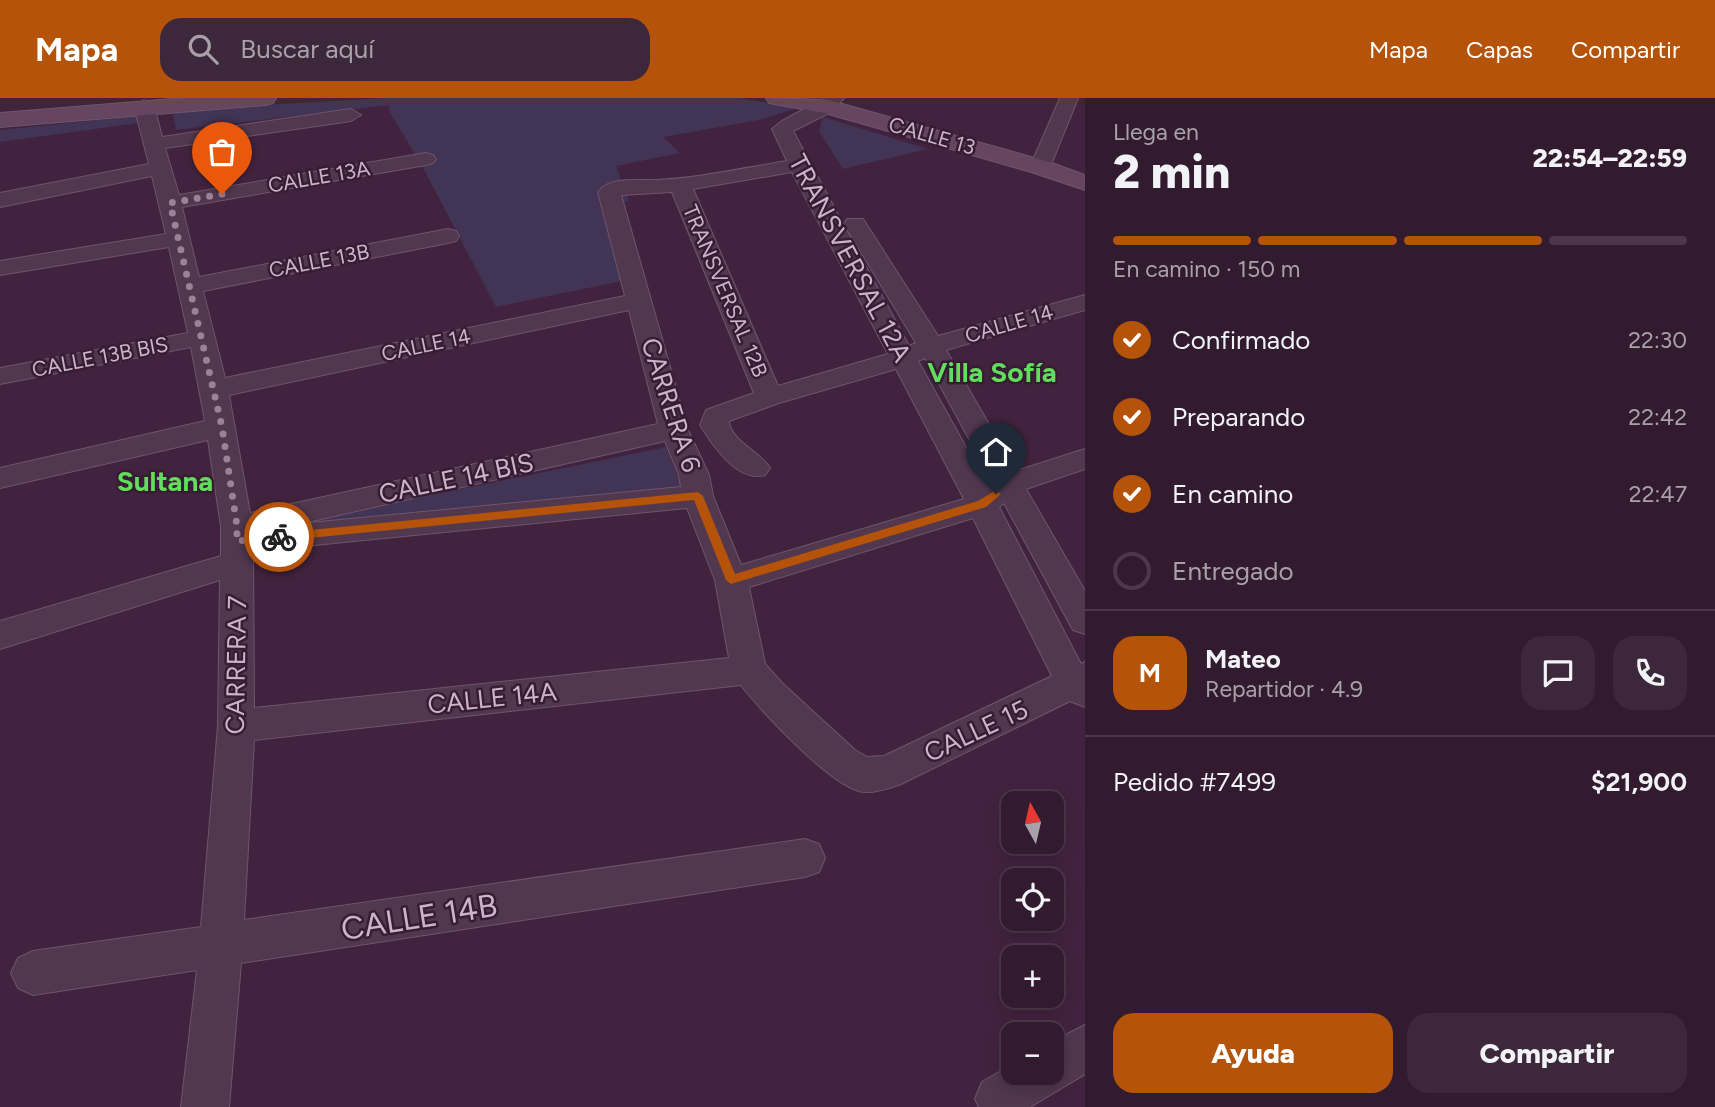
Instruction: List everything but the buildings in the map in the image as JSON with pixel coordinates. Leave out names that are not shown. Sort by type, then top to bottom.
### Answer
[{"type":"main road","points":[[0,120],[265,98]]},
{"type":"main road","name":"CALLE 13","points":[[776,98],[832,102],[1085,183]]},
{"type":"street","points":[[1040,167],[1069,98]]},
{"type":"street","name":"TRANSVERSAL 12A","points":[[832,102],[782,129],[902,358],[1081,684]]},
{"type":"street","name":"CARRERA 7","points":[[144,107],[170,203],[214,389],[222,427],[237,543],[236,726],[221,947],[205,1107]]},
{"type":"street","points":[[0,200],[158,156],[351,114]]},
{"type":"street","name":"TRANSVERSAL 12A","points":[[794,121],[802,127],[867,245],[931,346],[1085,621]]},
{"type":"street","name":"CALLE 13A","points":[[170,203],[426,159]]},
{"type":"street","points":[[680,185],[799,165]]},
{"type":"street","name":"CARRERA 6","points":[[680,185],[618,188],[609,192],[674,430],[731,580],[749,670],[769,694],[814,737],[842,762],[863,775]]},
{"type":"street","name":"TRANSVERSAL 12B","points":[[680,185],[769,397]]},
{"type":"street","name":"CALLE 13B","points":[[190,286],[448,236]]},
{"type":"street","points":[[0,268],[178,239]]},
{"type":"street","name":"CALLE 14","points":[[214,389],[638,301]]},
{"type":"street","name":"CALLE 14","points":[[696,485],[750,464],[722,438],[714,425],[716,416],[769,397],[902,358],[931,346],[1085,302]]},
{"type":"street","name":"CALLE 13B BIS","points":[[0,376],[200,338]]},
{"type":"street","points":[[0,478],[222,427]]},
{"type":"street","name":"CALLE 14 BIS","points":[[0,635],[237,543],[674,430]]},
{"type":"street","points":[[731,580],[982,504],[1010,484],[1085,459]]},
{"type":"street","points":[[237,543],[696,485]]},
{"type":"street","name":"CALLE 14A","points":[[236,726],[749,670]]},
{"type":"street","name":"CALLE 15","points":[[863,775],[888,772],[1081,684]]},
{"type":"street","name":"CALLE 14B","points":[[33,973],[805,858]]},
{"type":"street","points":[[1064,1061],[1085,1048]]},
{"type":"street","points":[[999,1099],[1023,1085]]},
{"type":"shaded area","points":[[386,98],[740,98],[797,108],[759,120],[663,137],[680,153],[616,166],[629,201],[604,209],[622,281],[496,307],[420,162],[390,113],[389,105],[176,130],[172,110]]},
{"type":"shaded area","points":[[137,116],[139,123],[0,142],[0,130]]},
{"type":"shaded area","points":[[823,117],[928,149],[843,169],[819,131]]},
{"type":"shaded area","points":[[666,447],[684,492],[266,529]]},
{"type":"way so far","points":[[222,194],[170,203],[222,427],[237,541],[279,537]]},
{"type":"district","name":"Villa Sofía","points":[[992,372]]},
{"type":"district","name":"Sultana","points":[[165,481]]},
{"type":"route","points":[[279,537],[698,496],[731,580],[982,504],[996,494]]}]
